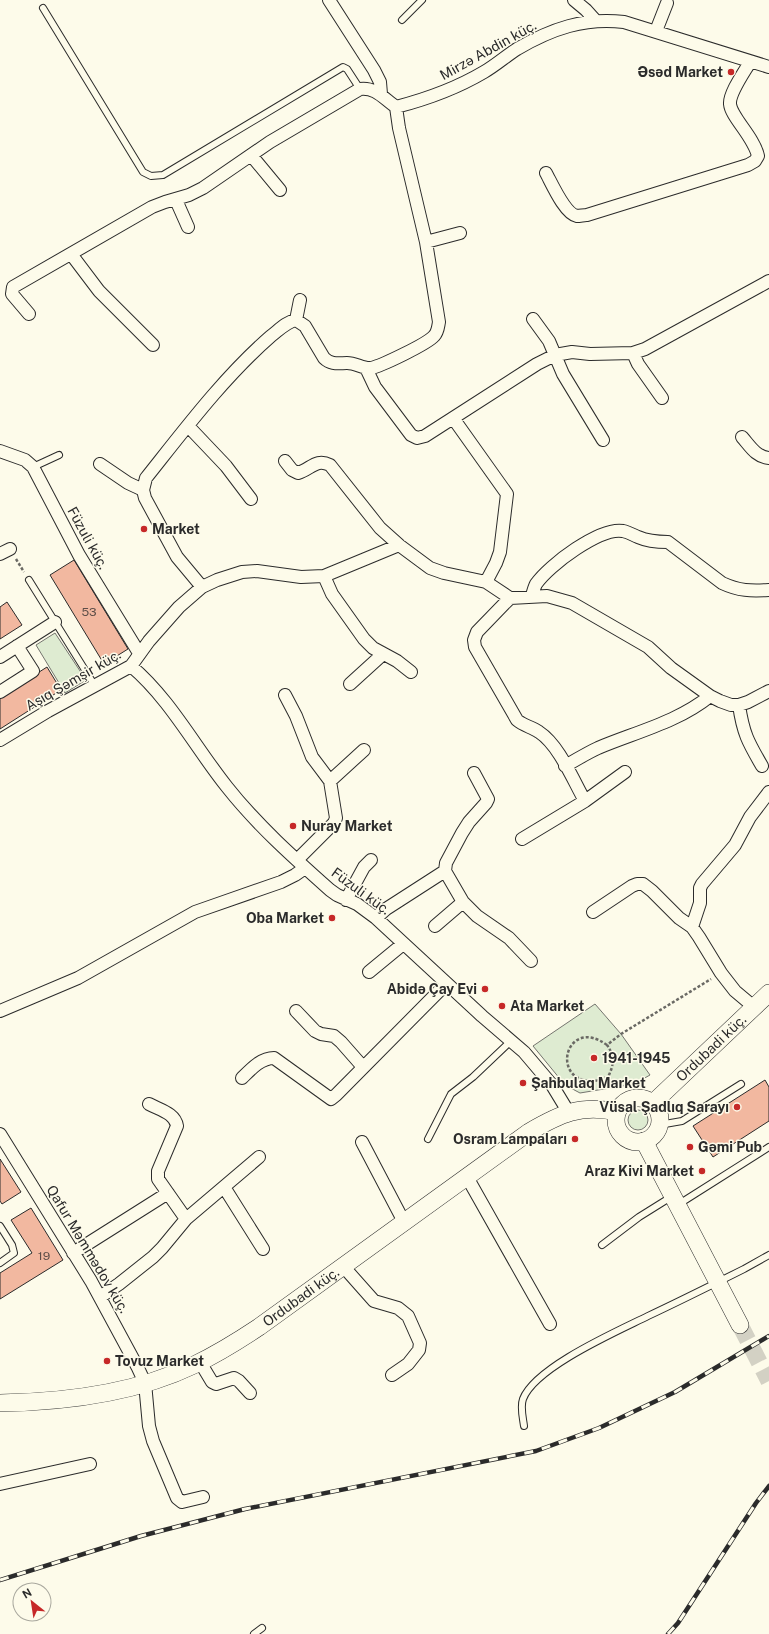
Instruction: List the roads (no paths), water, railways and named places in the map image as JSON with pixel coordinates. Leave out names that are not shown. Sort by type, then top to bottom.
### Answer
[{"type":"main road","name":"Ordubadi küç.","points":[[653,1103],[769,993]]},
{"type":"main road","points":[[632,1098],[647,1099],[653,1103],[660,1117],[656,1132],[644,1141],[636,1142],[628,1140],[617,1128],[615,1120],[620,1106],[632,1098]]},
{"type":"main road","name":"Ordubadi küç.","points":[[0,1403],[69,1397],[105,1392],[145,1383],[170,1375],[217,1354],[259,1327],[529,1132],[548,1121],[582,1110],[600,1108],[617,1112]]},
{"type":"main road","points":[[644,1141],[740,1325]]},
{"type":"street","points":[[328,0],[374,70],[380,82],[381,94]]},
{"type":"street","points":[[574,0],[595,20]]},
{"type":"street","points":[[656,31],[668,3]]},
{"type":"street","name":"Mirzə Abdin küç.","points":[[396,107],[418,101],[469,80],[486,71],[518,49],[560,28],[595,20],[624,22],[769,67]]},
{"type":"street","points":[[546,173],[566,208],[571,213],[578,216],[587,215],[748,165],[755,161],[758,156],[756,148],[730,104],[732,95],[750,62]]},
{"type":"street","points":[[29,314],[12,294],[13,287],[152,208],[165,202],[190,195],[203,188],[270,142],[360,89],[367,88],[381,94],[396,107],[399,128],[426,242],[438,322],[437,332],[433,337],[422,344],[380,366],[366,368],[350,363],[328,362],[324,358],[305,326],[296,320]]},
{"type":"street","points":[[251,155],[280,190]]},
{"type":"street","points":[[176,200],[188,227]]},
{"type":"street","points":[[426,242],[460,233]]},
{"type":"street","points":[[71,254],[99,291],[153,345]]},
{"type":"street","points":[[366,368],[375,386],[411,435],[417,438],[425,436],[537,364],[556,355],[572,352],[590,354],[633,352],[654,346],[769,281]]},
{"type":"street","points":[[296,320],[300,300]]},
{"type":"street","points":[[533,319],[549,341],[563,374],[603,440]]},
{"type":"street","points":[[202,587],[177,557],[145,498],[143,490],[146,478],[230,377],[263,344],[287,323],[296,320]]},
{"type":"street","points":[[633,352],[638,364],[662,398]]},
{"type":"street","points":[[453,418],[507,494],[500,552],[486,582]]},
{"type":"street","points":[[188,426],[226,466],[252,499]]},
{"type":"street","points":[[742,437],[757,454],[769,458]]},
{"type":"street","points":[[0,451],[25,460],[33,467]]},
{"type":"street","points":[[285,461],[292,470],[298,473],[305,471],[317,463],[324,462],[330,465],[380,528],[399,545],[430,568],[444,573],[486,582],[510,598],[547,596],[572,603],[648,647],[671,668],[710,696],[731,705],[739,705],[748,702],[769,691]]},
{"type":"street","points":[[100,464],[128,483],[143,490]]},
{"type":"street","name":"Füzuli küç.","points":[[33,467],[79,554],[139,653]]},
{"type":"street","points":[[532,596],[535,586],[539,580],[571,551],[599,536],[623,531],[640,538],[658,542],[668,542],[722,583],[732,588],[746,591],[769,590]]},
{"type":"street","name":"Aşıq Şəmşir küç.","points":[[0,740],[48,711],[131,666],[139,653],[179,607],[202,587],[223,577],[242,572],[257,572],[301,577],[324,576],[399,545]]},
{"type":"street","points":[[324,576],[332,594],[357,632],[373,648],[397,661],[411,672]]},
{"type":"street","points":[[510,598],[477,632],[474,640],[475,647],[517,720],[539,731],[554,746],[585,801]]},
{"type":"street","points":[[0,657],[55,622]]},
{"type":"street","points":[[0,692],[33,671],[17,646]]},
{"type":"street","points":[[350,684],[383,654]]},
{"type":"street","name":"Füzuli küç.","points":[[131,666],[150,684],[240,802],[301,864],[330,890],[346,900],[356,904],[376,918],[446,984],[524,1052],[552,1085],[569,1113]]},
{"type":"street","points":[[0,1011],[78,978],[195,912],[281,882],[296,875],[301,864],[334,823],[336,818],[330,781],[312,757],[296,716],[285,694]]},
{"type":"street","points":[[566,766],[597,749],[684,713],[710,696]]},
{"type":"street","points":[[739,705],[742,726],[746,738],[762,766]]},
{"type":"street","points":[[330,781],[364,750]]},
{"type":"street","points":[[522,839],[585,801],[625,772]]},
{"type":"street","points":[[474,773],[488,799],[462,833],[446,863],[445,871],[463,902],[477,916],[509,938],[531,961]]},
{"type":"street","points":[[692,927],[700,903],[700,888],[702,884],[735,845],[750,817],[769,792]]},
{"type":"street","points":[[346,900],[364,868],[371,860]]},
{"type":"street","points":[[376,918],[386,909],[445,871]]},
{"type":"street","points":[[593,912],[632,886],[643,884],[679,918],[692,927],[721,973],[735,991],[754,1007]]},
{"type":"street","points":[[435,926],[463,902]]},
{"type":"street","points":[[369,972],[402,944]]},
{"type":"street","points":[[242,1078],[259,1062],[268,1058],[274,1058],[331,1099],[446,984]]},
{"type":"street","points":[[296,1011],[321,1034],[334,1036],[363,1067]]},
{"type":"street","points":[[149,1104],[171,1115],[176,1120],[178,1126],[158,1171],[158,1179],[186,1219]]},
{"type":"street","name":"Qafur Məmmədov küç.","points":[[0,1134],[100,1297],[145,1383]]},
{"type":"street","points":[[362,1142],[404,1222]]},
{"type":"street","points":[[100,1297],[153,1257],[186,1219],[259,1157]]},
{"type":"street","points":[[467,1177],[550,1324]]},
{"type":"street","points":[[224,1187],[263,1248]]},
{"type":"street","points":[[73,1253],[168,1193]]},
{"type":"street","points":[[343,1266],[374,1301],[398,1308],[408,1316],[420,1343],[420,1350],[408,1364],[392,1375]]},
{"type":"street","points":[[200,1362],[212,1382],[216,1384],[234,1378],[239,1380],[250,1393]]},
{"type":"street","points":[[145,1383],[149,1426],[153,1441],[178,1498],[182,1502],[187,1502],[203,1497]]},
{"type":"street","points":[[0,1484],[90,1464]]},
{"type":"lane","points":[[402,20],[422,0]]},
{"type":"lane","points":[[43,8],[143,172],[151,176],[163,175],[343,67],[347,69],[360,89]]},
{"type":"lane","points":[[33,467],[59,455]]},
{"type":"lane","points":[[29,580],[95,686]]},
{"type":"lane","points":[[428,1139],[451,1094],[473,1077],[511,1041]]},
{"type":"lane","points":[[659,1125],[674,1124],[682,1121],[741,1084]]},
{"type":"lane","points":[[602,1245],[639,1217],[675,1200],[769,1147]]},
{"type":"lane","points":[[0,1226],[12,1245],[14,1253],[0,1263]]},
{"type":"lane","points":[[524,1426],[522,1409],[523,1399],[535,1382],[550,1370],[578,1352],[769,1255]]},
{"type":"lane","points":[[254,1634],[262,1628]]},
{"type":"tunnel","points":[[740,1325],[769,1381]]},
{"type":"railway","points":[[0,1580],[141,1536],[245,1509],[536,1451],[599,1428],[675,1392],[769,1336]]},
{"type":"railway","points":[[668,1634],[678,1623],[756,1503],[769,1486]]},
{"type":"place","name":"Əsəd Market","points":[[731,72]]},
{"type":"place","name":"Market","points":[[144,529]]},
{"type":"place","name":"Nuray Market","points":[[293,826]]},
{"type":"place","name":"Oba Market","points":[[332,918]]},
{"type":"place","name":"Abidə Çay Evi","points":[[485,989]]},
{"type":"place","name":"Ata Market","points":[[502,1006]]},
{"type":"place","name":"1941-1945","points":[[594,1058]]},
{"type":"place","name":"Şahbulaq Market","points":[[523,1083]]},
{"type":"place","name":"Vüsal Şadlıq Sarayı","points":[[737,1107]]},
{"type":"place","name":"Osram Lampaları","points":[[575,1139]]},
{"type":"place","name":"Gəmi Pub","points":[[690,1147]]},
{"type":"place","name":"Araz Kivi Market","points":[[702,1171]]},
{"type":"place","name":"Tovuz Market","points":[[107,1361]]}]
